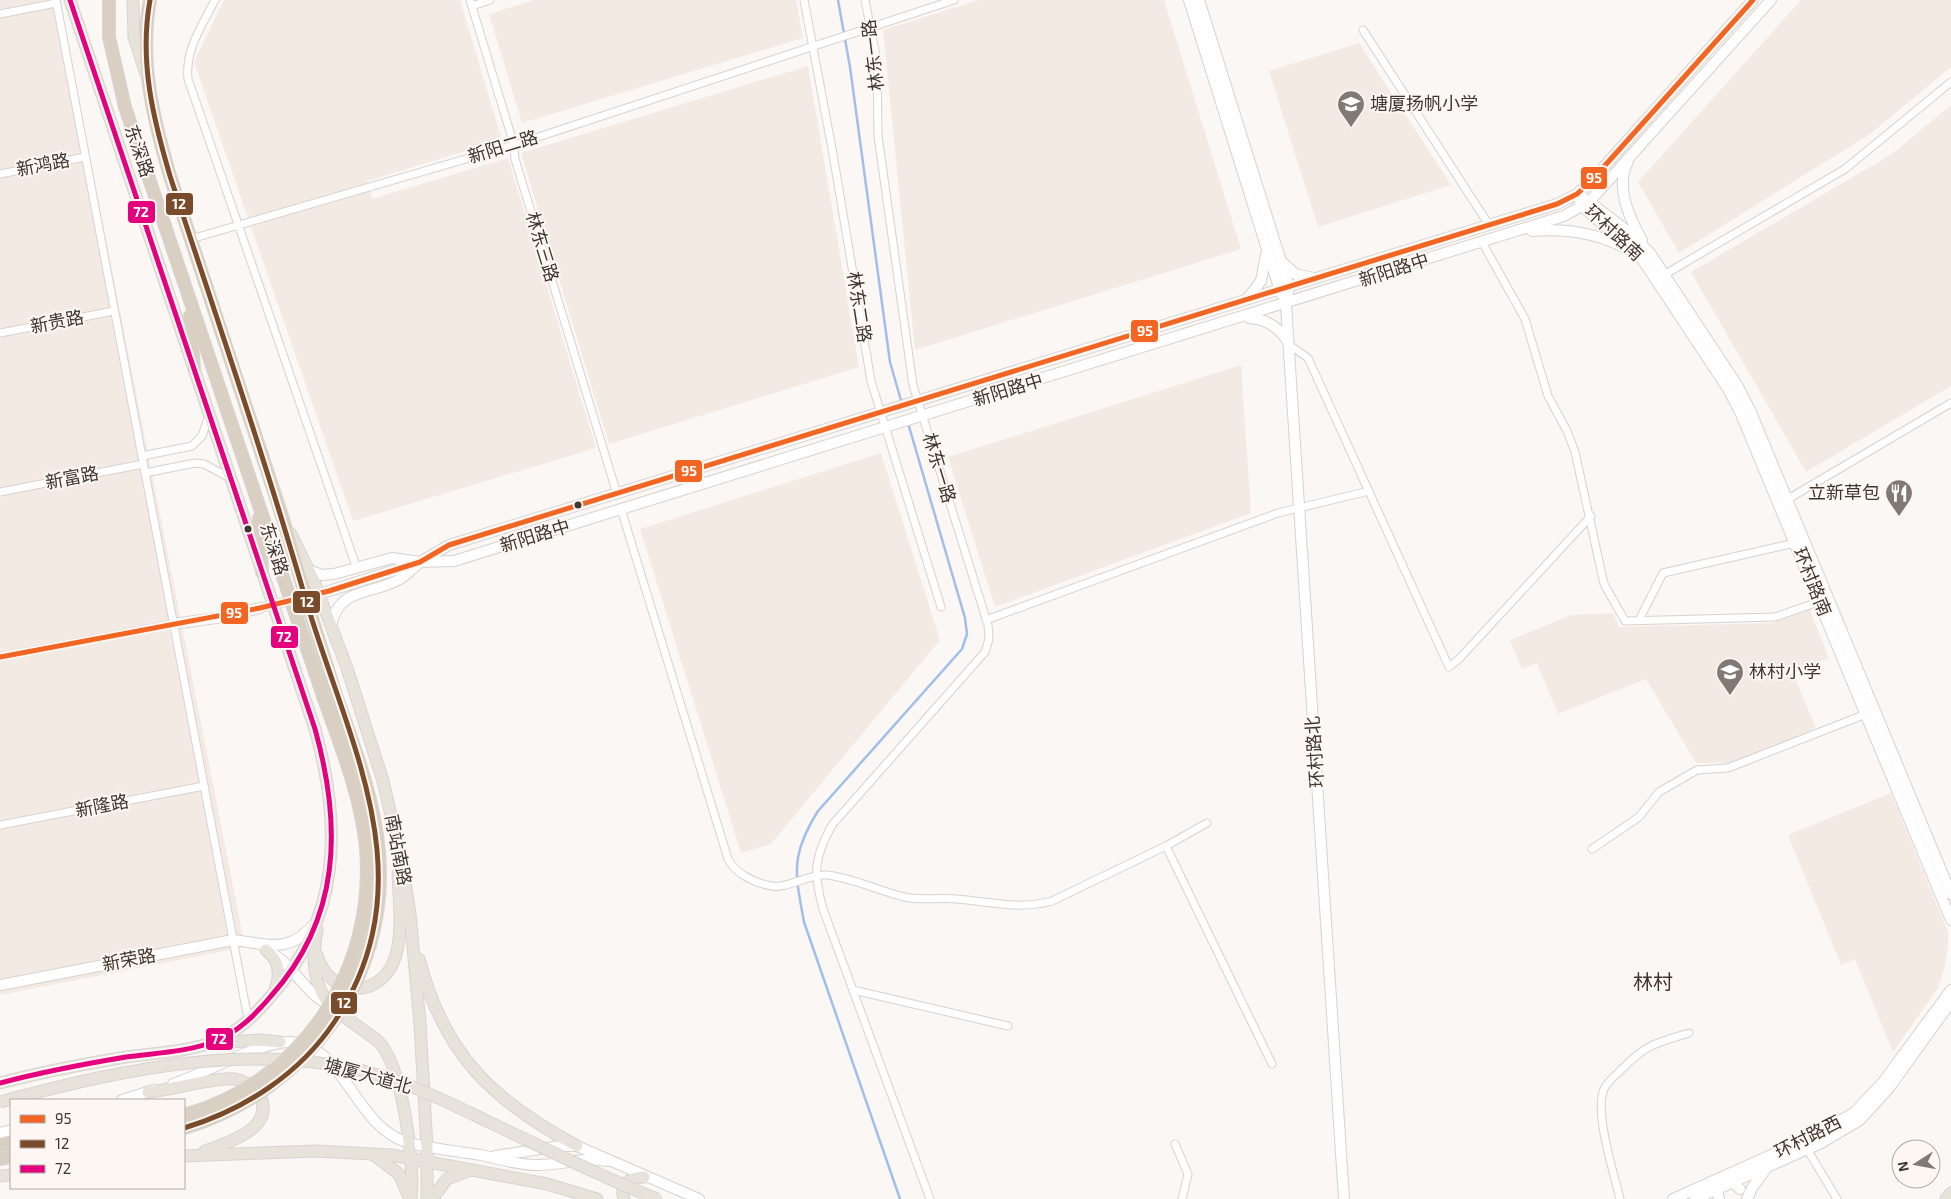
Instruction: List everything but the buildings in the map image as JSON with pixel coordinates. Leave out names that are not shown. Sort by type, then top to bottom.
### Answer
[{"type":"highway","name":"东深路","points":[[108,0],[109,37],[114,68],[124,106],[258,501],[330,697],[363,776],[371,803],[378,852],[378,906],[374,930],[362,972],[332,1024],[296,1066],[247,1101],[215,1117],[185,1128]]},
{"type":"highway","name":"东深路","points":[[150,0],[146,34],[147,78],[154,121],[283,519],[364,830],[367,873],[366,897],[358,943],[344,980],[328,1008],[305,1040],[269,1072],[243,1090],[205,1108],[185,1115]]},
{"type":"highway","points":[[189,298],[194,368]]},
{"type":"highway","points":[[258,501],[262,572]]},
{"type":"main road","points":[[70,0],[315,729],[329,790],[332,842],[331,862],[325,898],[318,919],[292,970],[272,995],[236,1030],[202,1045]]},
{"type":"main road","points":[[133,0],[134,37],[147,78]]},
{"type":"main road","points":[[1189,0],[1265,244],[1284,288]]},
{"type":"main road","points":[[1199,0],[1278,252],[1284,288]]},
{"type":"main road","name":"新阳路中","points":[[329,591],[420,562],[449,546],[1557,204],[1576,194],[1592,180],[1753,0]]},
{"type":"main road","points":[[1586,204],[1771,0]]},
{"type":"main road","points":[[1630,156],[1623,174],[1625,199],[1646,256]]},
{"type":"main road","name":"环村路南","points":[[1576,194],[1646,256],[1662,276],[1736,385],[1763,437],[1788,499],[1866,714],[1951,920]]},
{"type":"main road","name":"新阳路中","points":[[420,562],[454,561],[1516,232],[1564,216],[1586,204]]},
{"type":"main road","points":[[1516,232],[1561,230],[1580,232],[1646,256]]},
{"type":"main road","points":[[1247,299],[1257,288],[1264,274],[1265,244]]},
{"type":"main road","points":[[1278,252],[1283,262],[1296,274],[1317,278]]},
{"type":"main road","name":"环村路南","points":[[1662,276],[1741,414],[1795,543],[1824,600],[1951,894]]},
{"type":"main road","name":"环村路北","points":[[1284,288],[1344,1199]]},
{"type":"main road","points":[[1243,318],[1256,318],[1269,323],[1280,332],[1288,344]]},
{"type":"main road","name":"南站南路","points":[[283,519],[308,570],[331,626],[371,740],[392,816],[410,914],[420,1024],[427,1147],[427,1199]]},
{"type":"main road","points":[[308,570],[322,575],[357,569],[392,558],[420,562]]},
{"type":"main road","points":[[331,626],[338,606],[347,598],[398,581],[420,562]]},
{"type":"main road","points":[[174,624],[223,617],[260,608]]},
{"type":"main road","points":[[315,943],[322,968],[334,981],[348,988],[359,988],[376,983],[392,966],[398,946],[399,930],[392,816]]},
{"type":"main road","points":[[410,914],[418,958],[428,988],[444,1022],[466,1060],[487,1085],[518,1112],[577,1146],[608,1161],[700,1199]]},
{"type":"main road","points":[[318,919],[314,966],[316,978],[330,1006]]},
{"type":"main road","points":[[263,948],[289,943],[311,928],[318,919]]},
{"type":"main road","name":"新荣路","points":[[0,985],[233,940],[263,948]]},
{"type":"main road","points":[[263,948],[280,958],[318,998],[372,1036],[384,1047],[395,1073],[409,1142],[411,1157],[410,1199]]},
{"type":"main road","points":[[263,948],[274,958],[278,968],[278,979],[272,995]]},
{"type":"main road","name":"环村路西","points":[[1673,1199],[1818,1134],[1855,1112],[1883,1082],[1951,990]]},
{"type":"main road","name":"环村路西","points":[[1695,1199],[1741,1192],[1769,1166],[1842,1132],[1875,1106],[1951,1002]]},
{"type":"main road","points":[[0,1083],[84,1064],[202,1045],[260,1040],[292,1042],[314,1048],[332,1063],[377,1126],[394,1137],[427,1147],[487,1156],[527,1165],[591,1160],[608,1161]]},
{"type":"main road","points":[[125,1099],[280,1042]]},
{"type":"main road","name":"塘厦大道北","points":[[13,1099],[105,1077],[194,1062],[247,1058],[320,1062],[368,1072],[420,1090],[610,1180],[657,1199]]},
{"type":"main road","points":[[148,1092],[230,1079],[247,1084],[258,1093],[263,1112],[256,1125],[242,1135],[189,1156]]},
{"type":"main road","points":[[487,1156],[560,1146],[577,1146]]},
{"type":"main road","points":[[189,1156],[292,1151],[368,1152],[411,1157],[546,1184],[597,1199]]},
{"type":"main road","points":[[368,1152],[382,1160],[399,1174],[410,1199]]},
{"type":"main road","points":[[1720,1178],[1741,1192],[1769,1166]]},
{"type":"main road","points":[[432,1199],[441,1185],[451,1176],[477,1170]]},
{"type":"main road","points":[[624,1199],[623,1189],[625,1183],[632,1178],[644,1176]]},
{"type":"main road","points":[[1719,1196],[1720,1178]]},
{"type":"main road","points":[[1946,1199],[1951,1193]]},
{"type":"street","points":[[215,0],[190,50],[187,72],[238,226],[357,569]]},
{"type":"street","points":[[471,3],[490,0]]},
{"type":"street","name":"林东二路","points":[[804,0],[834,154],[871,381],[885,411],[941,607]]},
{"type":"street","name":"林东一路","points":[[815,875],[819,852],[832,825],[985,652],[989,639],[986,620],[913,402],[913,385],[878,136],[879,80],[865,0]]},
{"type":"street","name":"新阳二路","points":[[191,240],[514,144],[954,0]]},
{"type":"street","points":[[0,14],[56,2],[248,1019]]},
{"type":"street","name":"林东三路","points":[[471,3],[514,144],[515,159],[617,494]]},
{"type":"street","points":[[1363,30],[1489,225]]},
{"type":"street","points":[[1662,276],[1845,169],[1951,82]]},
{"type":"street","name":"新鸿路","points":[[0,174],[85,157]]},
{"type":"street","points":[[1482,242],[1525,319],[1548,396],[1567,431],[1575,452],[1591,516],[1604,584],[1625,621],[1775,617],[1824,600]]},
{"type":"street","name":"新贵路","points":[[0,333],[114,311]]},
{"type":"street","points":[[1288,344],[1308,358],[1449,667],[1591,516]]},
{"type":"street","points":[[1788,499],[1951,403]]},
{"type":"street","points":[[142,456],[192,446],[197,443],[210,414]]},
{"type":"street","points":[[145,473],[195,463],[204,464],[231,479]]},
{"type":"street","name":"新富路","points":[[0,492],[143,464]]},
{"type":"street","points":[[986,620],[1278,513],[1369,491]]},
{"type":"street","points":[[621,509],[728,859],[733,869],[744,876],[771,886],[786,884],[815,875],[829,876],[905,897],[956,899],[1021,907],[1052,901],[1166,846],[1207,823]]},
{"type":"street","points":[[1639,620],[1663,573],[1795,543]]},
{"type":"street","points":[[0,657],[174,624]]},
{"type":"street","points":[[1592,849],[1639,817],[1658,792],[1697,770],[1728,768],[1866,714]]},
{"type":"street","name":"新隆路","points":[[0,825],[204,786]]},
{"type":"street","points":[[1166,846],[1272,1064]]},
{"type":"street","points":[[815,875],[823,909],[930,1199]]},
{"type":"street","points":[[853,990],[1008,1026]]},
{"type":"street","points":[[1620,1199],[1602,1116],[1601,1099],[1605,1087],[1638,1052],[1649,1045],[1689,1033]]},
{"type":"street","points":[[1174,1144],[1188,1174],[1182,1199]]},
{"type":"street","points":[[1807,1149],[1838,1199]]},
{"type":"shaded area","points":[[0,0],[59,0],[245,947],[0,995]]},
{"type":"shaded area","points":[[224,0],[460,0],[502,140],[367,181],[372,199],[508,158],[596,448],[353,521],[194,62]]},
{"type":"shaded area","points":[[534,0],[796,0],[803,38],[522,123],[489,14]]},
{"type":"shaded area","points":[[979,0],[1164,0],[1241,249],[915,350],[883,30]]},
{"type":"shaded area","points":[[1801,0],[1951,0],[1951,67],[1870,134],[1679,253],[1638,182]]},
{"type":"shaded area","name":"塘厦扬帆小学","points":[[1359,43],[1451,185],[1318,227],[1269,71]]},
{"type":"shaded area","points":[[808,66],[859,367],[609,444],[521,153]]},
{"type":"shaded area","points":[[1951,105],[1951,386],[1806,472],[1691,272],[1892,154]]},
{"type":"shaded area","points":[[1241,365],[1251,513],[995,607],[948,457]]},
{"type":"shaded area","points":[[881,453],[940,640],[771,844],[741,853],[640,529]]},
{"type":"shaded area","name":"林村小学","points":[[1809,608],[1829,658],[1793,673],[1816,728],[1731,763],[1696,763],[1646,679],[1558,714],[1537,663],[1522,669],[1510,640],[1571,615],[1613,613],[1619,627],[1772,623]]},
{"type":"shaded area","points":[[1891,793],[1948,932],[1945,966],[1938,988],[1893,1052],[1855,959],[1841,965],[1788,835]]},
{"type":"waterway","points":[[838,0],[850,67],[890,362],[902,404]]},
{"type":"waterway","points":[[900,1199],[804,922],[798,890],[797,865],[803,840],[818,811],[962,649],[967,634],[965,618],[908,423]]},
{"type":"tunnel","points":[[260,608],[326,592]]},
{"type":"transit line","name":"72","points":[[0,1083],[94,1062],[194,1048],[216,1041],[232,1032],[259,1010],[294,966],[311,935],[323,903],[329,870],[331,836],[329,801],[324,765],[315,729],[70,0]]},
{"type":"transit line","name":"12","points":[[150,0],[146,45],[147,67],[158,133],[170,176],[256,439],[322,651],[358,757],[371,809],[378,862],[376,915],[362,968],[335,1021],[305,1058],[269,1088],[228,1111],[185,1128]]},
{"type":"transit line","name":"95","points":[[0,657],[260,608],[329,591],[420,562],[449,545],[1557,204],[1577,194],[1592,180],[1753,0]]},
{"type":"place","name":"塘厦扬帆小学","points":[[1351,128]]},
{"type":"place","name":"立新草包","points":[[1899,517]]},
{"type":"place","name":"林村小学","points":[[1730,696]]},
{"type":"district","name":"林村","points":[[1653,982]]}]
